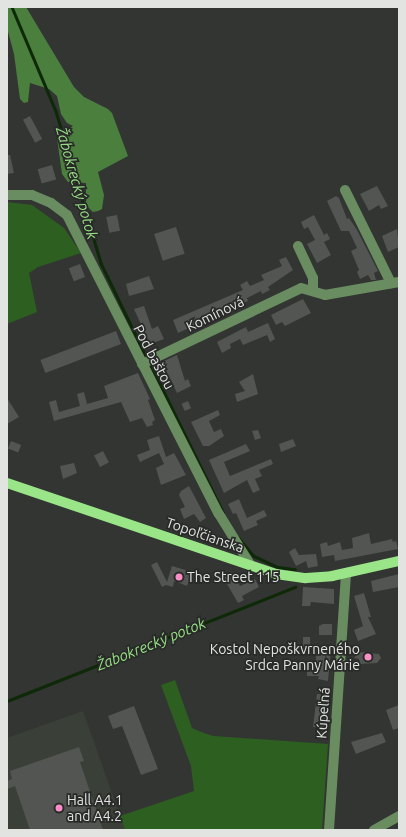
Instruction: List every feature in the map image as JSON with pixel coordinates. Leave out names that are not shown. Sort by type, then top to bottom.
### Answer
[{"type":"main road","name":"Topoľčianska","points":[[7,483],[252,566],[296,577],[346,574],[399,561]]},
{"type":"street","points":[[298,246],[314,278],[313,290],[325,295],[395,282],[345,190]]},
{"type":"street","name":"Pod baštou","points":[[7,195],[32,195],[51,203],[67,215],[220,514],[252,566]]},
{"type":"street","name":"Komínová","points":[[142,364],[301,288],[313,290]]},
{"type":"street","name":"Kúpeľná","points":[[330,830],[346,574]]},
{"type":"street","points":[[374,830],[399,816]]},
{"type":"shaded area","points":[[83,711],[125,830],[7,830],[7,738]]},
{"type":"green space","points":[[7,7],[26,7],[74,87],[84,97],[108,109],[112,113],[128,156],[98,172],[104,195],[102,209],[98,211],[93,212],[86,205],[86,183],[68,182],[62,174],[57,138],[73,126],[67,123],[61,114],[57,96],[49,89],[30,83],[28,102],[24,103],[20,99],[14,54],[7,28]]},
{"type":"green space","points":[[7,202],[32,205],[64,228],[81,253],[38,267],[29,273],[37,312],[7,324]]},
{"type":"green space","points":[[175,680],[192,728],[201,732],[213,736],[328,744],[322,830],[125,830],[120,816],[194,791],[191,766],[161,685]]},
{"type":"building","points":[[30,116],[42,139],[35,143],[23,120]]},
{"type":"building","points":[[7,155],[10,155],[14,173],[7,174]]},
{"type":"building","points":[[52,165],[56,179],[42,184],[38,169]]},
{"type":"building","points":[[377,186],[388,206],[381,209],[379,205],[369,211],[360,194]]},
{"type":"building","points":[[336,196],[339,198],[347,219],[349,218],[357,230],[378,271],[374,273],[376,280],[371,280],[368,275],[360,279],[357,272],[359,270],[351,251],[357,248],[349,231],[341,231],[327,201]]},
{"type":"building","points":[[117,215],[120,231],[109,233],[106,217]]},
{"type":"building","points":[[314,215],[324,235],[327,233],[330,239],[324,242],[331,255],[317,263],[307,244],[315,240],[308,227],[304,229],[301,222]]},
{"type":"building","points":[[176,227],[185,254],[163,261],[154,234]]},
{"type":"building","points":[[397,229],[399,247],[388,252],[382,236]]},
{"type":"building","points":[[286,257],[293,270],[268,287],[270,290],[262,294],[261,291],[247,298],[248,301],[178,333],[173,320],[243,290],[240,285],[247,281],[250,286],[264,280],[261,275],[282,266],[279,260]]},
{"type":"building","points":[[80,264],[85,277],[74,281],[69,268]]},
{"type":"building","points":[[149,276],[154,289],[129,296],[126,284]]},
{"type":"building","points":[[303,299],[311,313],[285,326],[282,322],[276,325],[271,315]]},
{"type":"building","points":[[144,306],[152,329],[158,326],[164,339],[150,344],[134,309]]},
{"type":"building","points":[[268,323],[275,339],[270,342],[267,335],[243,345],[240,339],[230,344],[231,348],[222,353],[217,342],[246,327],[248,332]]},
{"type":"building","points":[[116,331],[121,344],[45,373],[40,360]]},
{"type":"building","points":[[177,355],[185,381],[188,379],[191,386],[177,393],[162,362]]},
{"type":"building","points":[[138,373],[150,399],[148,400],[155,420],[152,422],[153,425],[147,427],[142,418],[130,422],[121,402],[54,421],[49,402],[56,400],[59,412],[80,406],[77,394],[84,392],[87,404],[108,398],[104,386]]},
{"type":"building","points":[[253,374],[258,394],[237,402],[235,394],[245,391],[239,382]]},
{"type":"building","points":[[7,398],[19,417],[7,424]]},
{"type":"building","points":[[188,401],[191,408],[185,411],[182,404]]},
{"type":"building","points":[[218,410],[220,415],[209,421],[214,432],[221,429],[224,436],[209,446],[203,446],[191,422]]},
{"type":"building","points":[[258,430],[261,438],[255,440],[252,431]]},
{"type":"building","points":[[159,436],[166,457],[174,453],[186,475],[161,485],[156,468],[164,464],[159,453],[140,462],[137,455],[150,450],[147,440]]},
{"type":"building","points":[[293,439],[296,446],[281,452],[279,444]]},
{"type":"building","points":[[11,441],[21,445],[18,453],[8,448]]},
{"type":"building","points":[[246,444],[250,451],[224,462],[230,476],[271,459],[273,464],[259,470],[262,476],[255,479],[260,490],[253,493],[247,480],[224,493],[209,460]]},
{"type":"building","points":[[103,451],[109,463],[100,467],[94,456]]},
{"type":"building","points":[[74,463],[77,473],[63,479],[60,466]]},
{"type":"building","points":[[189,486],[206,518],[200,522],[194,514],[184,519],[180,509],[185,507],[179,495],[181,491]]},
{"type":"building","points":[[239,499],[247,518],[264,510],[267,516],[256,521],[258,525],[244,531],[236,513],[233,514],[228,504]]},
{"type":"building","points":[[369,533],[371,544],[392,539],[393,542],[396,541],[398,549],[335,561],[334,555],[322,557],[320,544],[327,542],[328,546],[340,542],[342,550],[353,548],[352,538]]},
{"type":"building","points":[[295,548],[299,555],[316,554],[318,566],[308,568],[306,561],[296,566],[289,552]]},
{"type":"building","name":"The Street 115","points":[[157,562],[167,582],[172,566],[192,572],[187,586],[174,581],[173,587],[166,585],[162,587],[151,565]]},
{"type":"building","points":[[232,572],[240,586],[255,579],[259,587],[242,596],[244,600],[238,603],[223,577]]},
{"type":"building","points":[[399,574],[399,587],[373,592],[371,581]]},
{"type":"building","points":[[303,587],[334,589],[334,604],[311,602],[310,606],[302,606]]},
{"type":"building","points":[[364,593],[371,617],[368,617],[376,634],[358,641],[354,630],[363,626],[354,596]]},
{"type":"building","points":[[323,624],[332,624],[332,635],[319,635],[319,626]]},
{"type":"building","points":[[303,637],[310,637],[310,651],[303,651]]},
{"type":"building","points":[[316,647],[331,648],[328,681],[318,679],[319,676],[307,676],[307,669],[316,670]]},
{"type":"building","name":"Kostol Nepoškvrneného Srdca Panny Márie","points":[[359,652],[379,654],[381,658],[377,663],[360,664],[359,659],[354,658]]},
{"type":"building","points":[[317,694],[328,695],[326,706],[322,706],[321,717],[326,718],[325,728],[313,727]]},
{"type":"building","points":[[399,705],[399,728],[393,730],[386,710]]},
{"type":"building","points":[[134,706],[158,769],[141,775],[122,726],[113,729],[108,716]]},
{"type":"building","points":[[382,733],[386,742],[356,754],[351,742]]},
{"type":"building","name":"Hall A4.1 and A4.2","points":[[79,747],[84,761],[80,762],[103,830],[30,830],[15,786],[7,789],[7,781],[12,779],[10,771]]},
{"type":"waterway","name":"Žabokrecký potok","points":[[12,7],[56,111],[101,263],[147,358]]},
{"type":"waterway","name":"Žabokrecký potok","points":[[151,365],[223,512]]},
{"type":"waterway","name":"Žabokrecký potok","points":[[238,537],[254,556],[278,567],[295,569]]},
{"type":"waterway","name":"Žabokrecký potok","points":[[7,701],[295,587]]},
{"type":"place","name":"The Street 115","points":[[179,577]]},
{"type":"place","name":"Kostol Nepoškvrneného Srdca Panny Márie","points":[[368,657]]},
{"type":"place","name":"Hall A4.1 and A4.2","points":[[59,808]]}]
